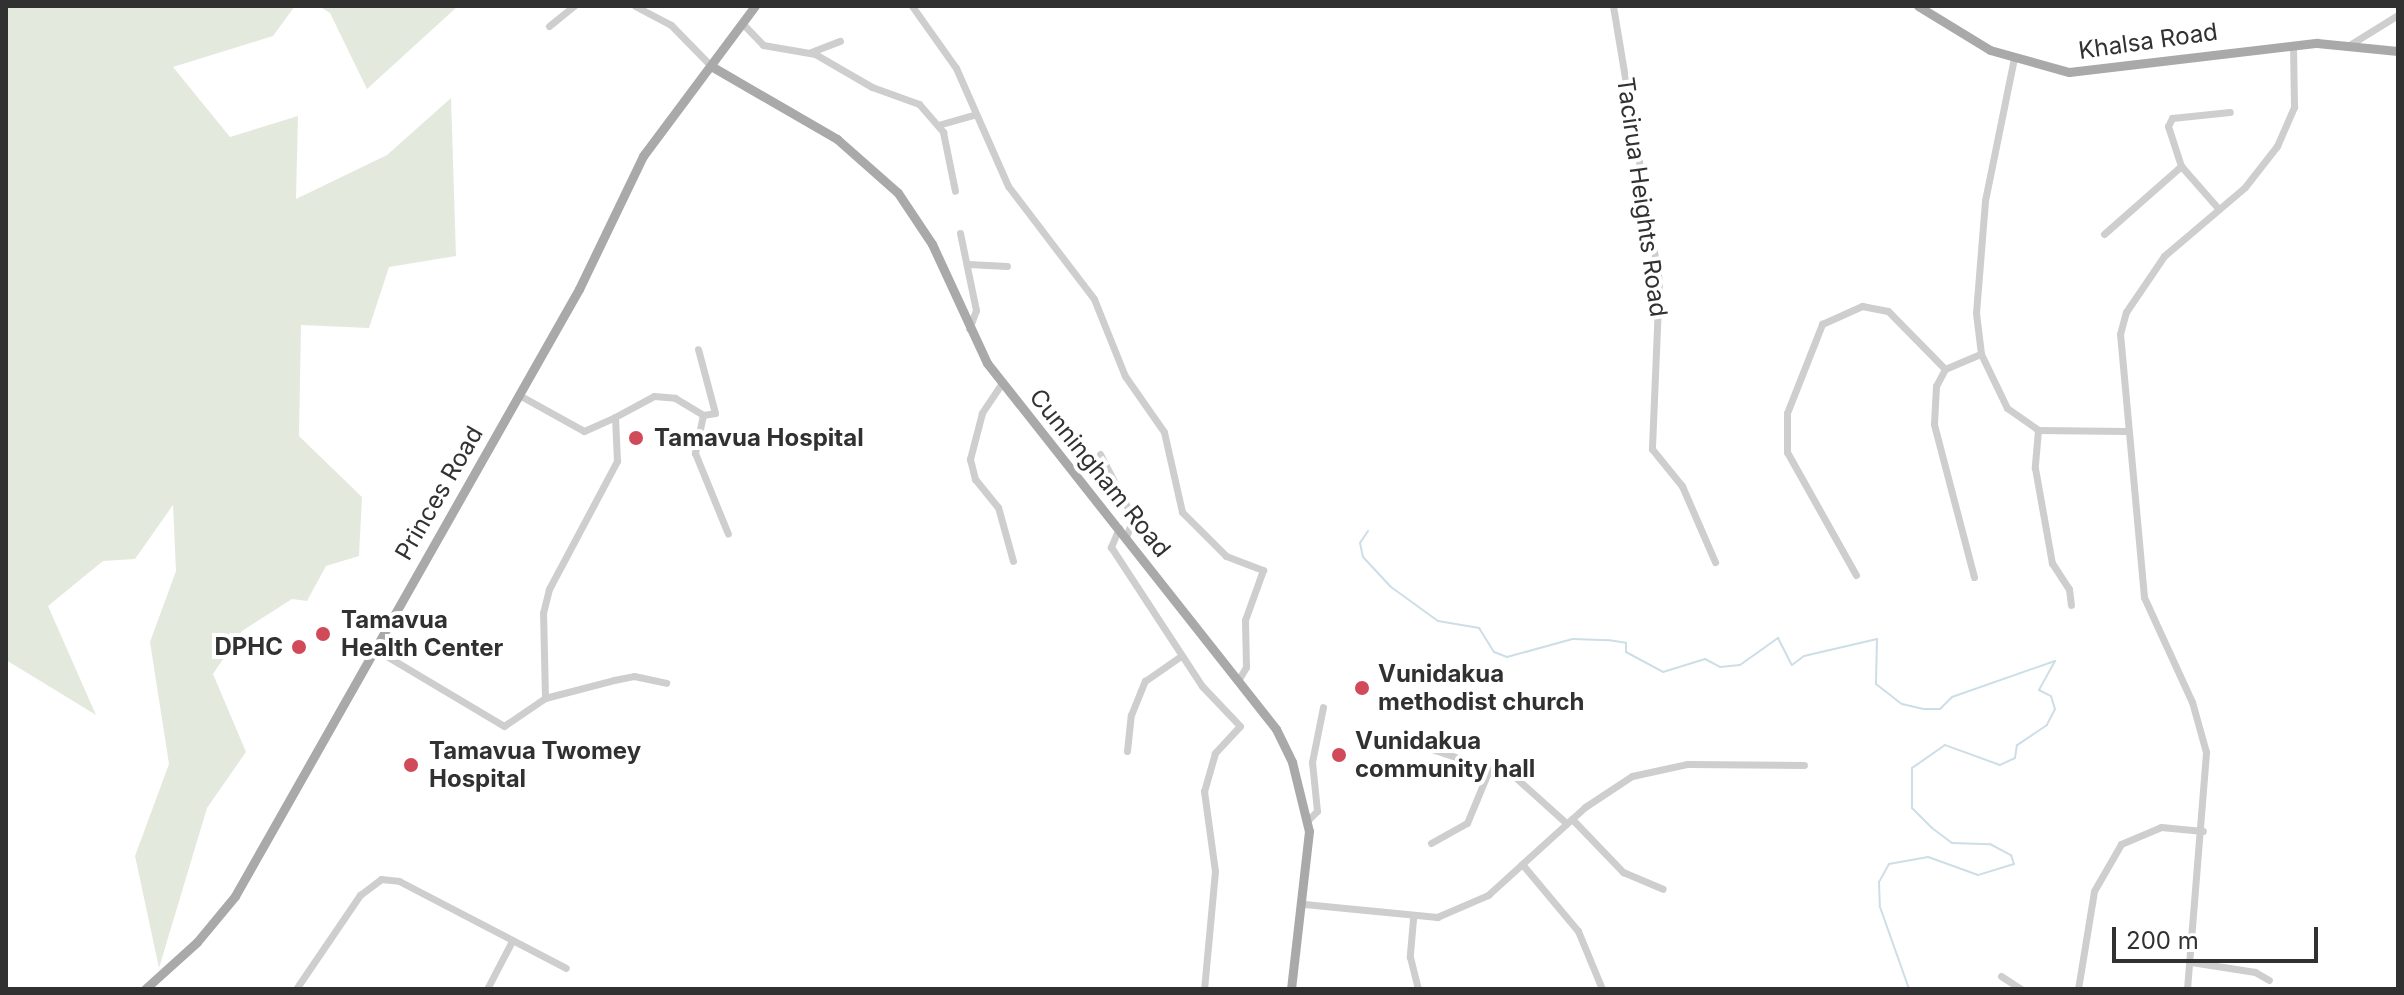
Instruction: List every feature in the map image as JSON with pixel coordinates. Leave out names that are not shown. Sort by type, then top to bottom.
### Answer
[{"type":"main road","name":"Princes Road","points":[[145,989],[197,942],[235,896],[585,277],[637,166],[755,6]]},
{"type":"main road","name":"Khalsa Road","points":[[1918,6],[1950,29],[2014,58],[2069,72],[2107,71],[2293,45],[2351,44],[2398,51]]},
{"type":"main road","name":"Cunningham Road","points":[[711,66],[837,139],[888,181],[927,235],[969,329],[1002,383],[1239,679],[1287,749],[1307,821],[1304,904],[1291,989]]},
{"type":"street","points":[[549,26],[574,6]]},
{"type":"street","points":[[635,6],[671,25],[711,66]]},
{"type":"street","points":[[912,6],[956,68],[974,115],[1008,186],[1094,299],[1125,376],[1164,432],[1182,512],[1226,556],[1263,570],[1245,620],[1246,667],[1239,679]]},
{"type":"street","name":"Tacirua Heights Road","points":[[1613,6],[1659,280],[1652,449],[1682,486],[1715,562]]},
{"type":"street","points":[[2351,44],[2398,15]]},
{"type":"street","points":[[742,23],[763,45],[809,52],[872,87],[914,101],[938,125],[955,191]]},
{"type":"street","points":[[809,52],[840,41]]},
{"type":"street","points":[[2187,989],[2208,784],[2202,730],[2144,597],[2120,359],[2126,312],[2164,256],[2217,207],[2245,187],[2277,146],[2294,107],[2293,45]]},
{"type":"street","points":[[2014,58],[1985,201],[1976,313],[1981,354],[2007,408],[2038,430],[2126,431]]},
{"type":"street","points":[[2217,207],[2181,166],[2173,150],[2172,118],[2230,112]]},
{"type":"street","points":[[938,125],[974,115]]},
{"type":"street","points":[[2104,234],[2181,166]]},
{"type":"street","points":[[960,233],[976,314],[969,329]]},
{"type":"street","points":[[968,264],[1007,266]]},
{"type":"street","points":[[1856,575],[1787,452],[1787,413],[1822,324],[1862,306],[1888,311],[1945,369]]},
{"type":"street","points":[[698,349],[715,409],[703,415]]},
{"type":"street","points":[[1974,577],[1937,451],[1936,386],[1945,369],[1981,354]]},
{"type":"street","points":[[1002,383],[982,413],[970,459],[975,479],[998,507],[1013,561]]},
{"type":"street","points":[[519,395],[584,431],[654,396],[675,398],[703,415]]},
{"type":"street","points":[[703,415],[695,453],[728,534]]},
{"type":"street","points":[[545,698],[543,613],[549,589],[617,461],[615,417]]},
{"type":"street","points":[[2038,430],[2035,468],[2052,563],[2069,589],[2071,605]]},
{"type":"street","points":[[1100,454],[1133,518],[1126,537]]},
{"type":"street","points":[[1119,528],[1111,547],[1181,656],[1240,728],[1215,753],[1204,791],[1215,871],[1204,989]]},
{"type":"street","points":[[373,648],[504,726],[545,698],[634,676],[666,683]]},
{"type":"street","points":[[1127,751],[1131,715],[1145,681],[1181,656]]},
{"type":"street","points":[[1307,821],[1317,808],[1312,762],[1323,707]]},
{"type":"street","points":[[1405,740],[1529,786],[1623,872],[1663,889]]},
{"type":"street","points":[[1304,904],[1413,919],[1467,908],[1569,821],[1632,776],[1662,768],[1804,765]]},
{"type":"street","points":[[1431,843],[1467,823],[1489,770]]},
{"type":"street","points":[[2078,989],[2094,891],[2121,844],[2161,827],[2203,831]]},
{"type":"street","points":[[1522,864],[1578,931],[1602,989]]},
{"type":"street","points":[[296,989],[360,895],[381,879],[399,881],[566,968]]},
{"type":"street","points":[[1413,919],[1410,957],[1418,989]]},
{"type":"street","points":[[487,989],[512,941]]},
{"type":"street","points":[[2191,962],[2255,972],[2269,980]]},
{"type":"street","points":[[2001,976],[2021,989]]},
{"type":"shaded area","points":[[6,6],[295,6],[273,36],[173,67],[230,137],[298,116],[296,199],[387,155],[451,98],[456,256],[389,267],[369,328],[301,325],[299,436],[362,497],[359,556],[326,566],[307,601],[292,599],[242,631],[213,674],[246,752],[207,808],[159,968],[135,856],[169,764],[150,642],[176,571],[173,505],[135,559],[103,561],[48,606],[96,715],[6,660]]},
{"type":"shaded area","points":[[319,6],[458,6],[367,89],[330,13]]},
{"type":"waterway","points":[[1368,531],[1360,543],[1363,557],[1391,587],[1438,621],[1479,628],[1494,652],[1507,657],[1573,639],[1608,640],[1626,643],[1626,652],[1663,672],[1705,659],[1720,667],[1740,665],[1778,638],[1792,665],[1804,656],[1877,639],[1876,684],[1902,704],[1924,709],[1940,709],[1952,697],[2055,661],[2039,690],[2051,696],[2055,709],[2047,725],[2017,745],[2015,758],[2000,765],[1945,745],[1912,768],[1912,808],[1932,828],[1952,843],[1990,844],[2011,855],[2014,864],[1978,875],[1928,857],[1889,864],[1879,882],[1880,907],[1909,989]]},
{"type":"place","name":"Tamavua Hospital","points":[[636,438]]},
{"type":"place","name":"Tamavua Health Center","points":[[323,634]]},
{"type":"place","name":"DPHC","points":[[299,647]]},
{"type":"place","name":"Vunidakua methodist church","points":[[1362,688]]},
{"type":"place","name":"Vunidakua community hall","points":[[1339,755]]},
{"type":"place","name":"Tamavua Twomey Hospital","points":[[411,765]]}]
